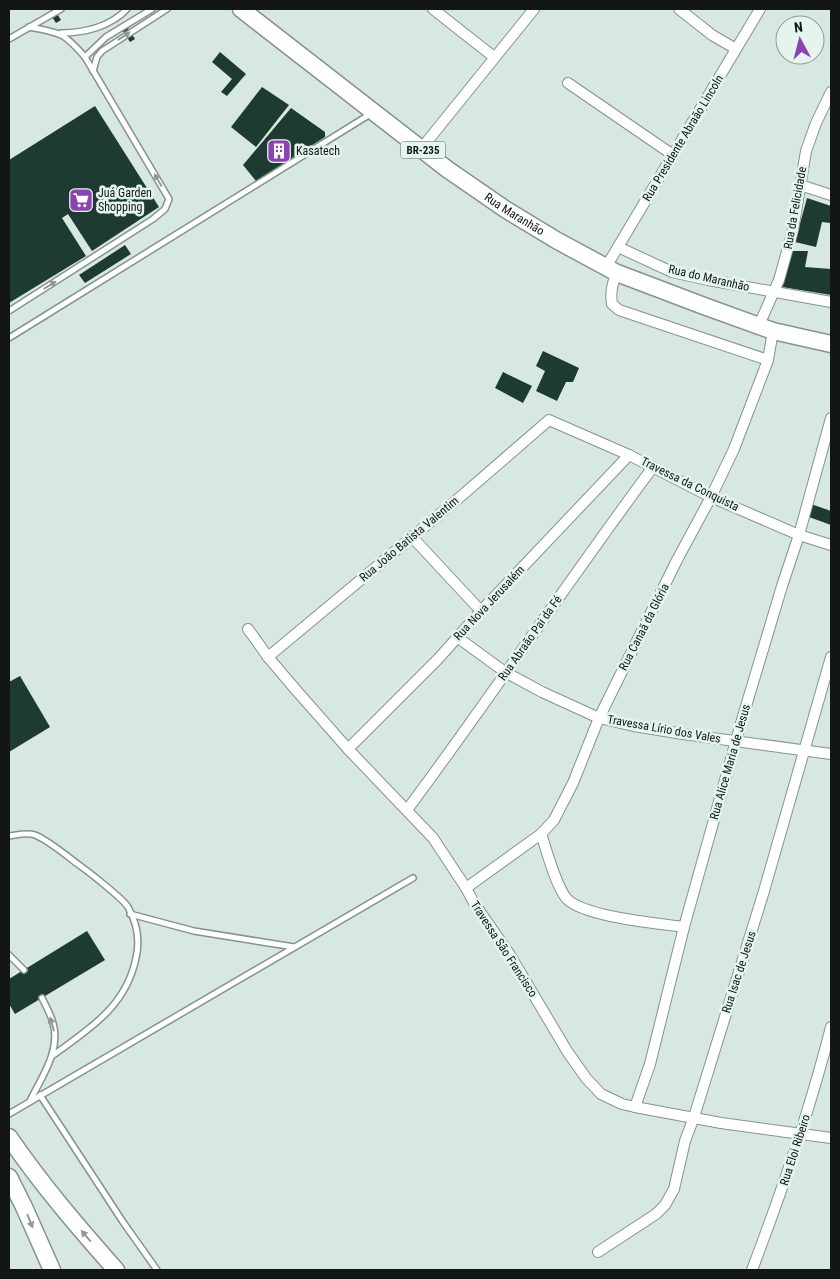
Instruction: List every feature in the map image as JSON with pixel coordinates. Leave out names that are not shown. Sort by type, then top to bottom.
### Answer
[{"type":"highway","name":"Rua Maranhão","points":[[250,12],[373,112],[466,183],[556,240],[612,270],[704,306],[766,328],[831,344]]},
{"type":"highway","points":[[9,1137],[56,1201],[116,1270]]},
{"type":"highway","points":[[9,1177],[52,1270]]},
{"type":"street","points":[[433,9],[494,57]]},
{"type":"street","points":[[421,149],[534,9]]},
{"type":"street","points":[[679,9],[712,35],[736,50]]},
{"type":"street","name":"Rua Presidente Abraão Lincoln","points":[[612,270],[618,247],[760,9]]},
{"type":"street","points":[[568,83],[673,155]]},
{"type":"street","name":"Rua da Felicidade","points":[[766,328],[774,292],[794,230],[806,151],[816,123],[831,92]]},
{"type":"street","points":[[800,185],[831,195]]},
{"type":"street","name":"Rua do Maranhão","points":[[618,247],[672,272],[774,292]]},
{"type":"street","points":[[612,270],[612,304],[619,310],[768,360]]},
{"type":"street","points":[[774,292],[831,302]]},
{"type":"street","name":"Rua Canaã da Glória","points":[[466,888],[541,834],[554,820],[566,798],[599,718],[678,560],[712,497],[734,449],[768,360],[766,328]]},
{"type":"street","name":"Rua Alice Maria de Jesus","points":[[636,1107],[650,1064],[684,927],[782,586],[799,535],[831,418]]},
{"type":"street","name":"Travessa da Conquista","points":[[549,420],[629,455],[712,497],[799,535],[831,545]]},
{"type":"street","name":"Rua João Batista Valentim","points":[[268,657],[549,420]]},
{"type":"street","name":"Rua Nova Jerusalém","points":[[348,749],[438,659],[629,455]]},
{"type":"street","name":"Rua Abraão Pai da Fé","points":[[407,810],[653,467]]},
{"type":"street","points":[[412,537],[481,611]]},
{"type":"street","name":"Travessa São Francisco","points":[[248,629],[268,657],[348,749],[433,838],[510,955],[567,1051],[586,1078],[601,1094],[622,1104],[636,1107],[721,1123],[831,1138]]},
{"type":"street","name":"Travessa Lírio dos Vales","points":[[457,637],[505,672],[542,692],[599,718],[634,726],[831,754]]},
{"type":"street","name":"Rua Isac de Jesus","points":[[598,1252],[656,1214],[665,1205],[674,1189],[685,1142],[752,931],[831,658]]},
{"type":"street","points":[[541,834],[559,886],[567,899],[579,906],[626,918],[684,927]]},
{"type":"street","name":"Rua Eloi Ribeiro","points":[[752,1270],[782,1192],[815,1090],[831,1027]]},
{"type":"lane","points":[[9,39],[61,9]]},
{"type":"lane","points":[[29,27],[60,33],[88,31],[115,18],[127,9]]},
{"type":"lane","points":[[85,57],[106,37],[152,9]]},
{"type":"lane","points":[[93,71],[102,51],[167,9]]},
{"type":"lane","points":[[9,311],[153,219],[168,205],[169,199],[85,57],[70,40],[60,33]]},
{"type":"lane","points":[[9,338],[373,112]]},
{"type":"lane","points":[[9,836],[35,835],[89,872],[127,906],[136,926],[139,944],[134,970],[124,992],[103,1018],[52,1056]]},
{"type":"lane","points":[[9,1114],[413,878]]},
{"type":"lane","points":[[130,914],[194,931],[295,947]]},
{"type":"lane","points":[[9,955],[24,970]]},
{"type":"lane","points":[[30,1102],[52,1056],[55,1039],[53,1023],[42,998]]},
{"type":"lane","points":[[40,1096],[157,1270]]},
{"type":"building","points":[[54,9],[61,20],[56,23],[49,12]]},
{"type":"building","points":[[128,28],[135,39],[130,42],[123,31]]},
{"type":"building","points":[[220,52],[246,74],[227,96],[221,92],[232,79],[212,62]]},
{"type":"building","points":[[262,87],[289,105],[256,147],[231,127]]},
{"type":"building","name":"Juá Garden Shopping","points":[[95,106],[159,207],[92,251],[68,214],[62,218],[86,256],[9,303],[9,160]]},
{"type":"building","name":"Kasatech","points":[[291,108],[325,132],[325,137],[256,181],[243,165]]},
{"type":"building","points":[[807,198],[831,206],[831,223],[822,222],[816,247],[795,242]]},
{"type":"building","points":[[125,245],[131,254],[85,283],[79,275]]},
{"type":"building","points":[[791,251],[808,251],[805,267],[831,269],[831,295],[782,287]]},
{"type":"building","points":[[543,351],[579,368],[573,382],[566,382],[557,401],[536,391],[545,371],[536,366]]},
{"type":"building","points":[[503,372],[532,386],[523,403],[495,388]]},
{"type":"building","points":[[811,504],[831,511],[831,525],[809,517]]},
{"type":"building","points":[[20,676],[50,727],[9,752],[9,682]]},
{"type":"building","points":[[87,931],[105,960],[15,1014],[9,1004],[9,979]]},
{"type":"place","name":"Kasatech","points":[[279,151]]},
{"type":"place","name":"Juá Garden Shopping","points":[[81,200]]}]
